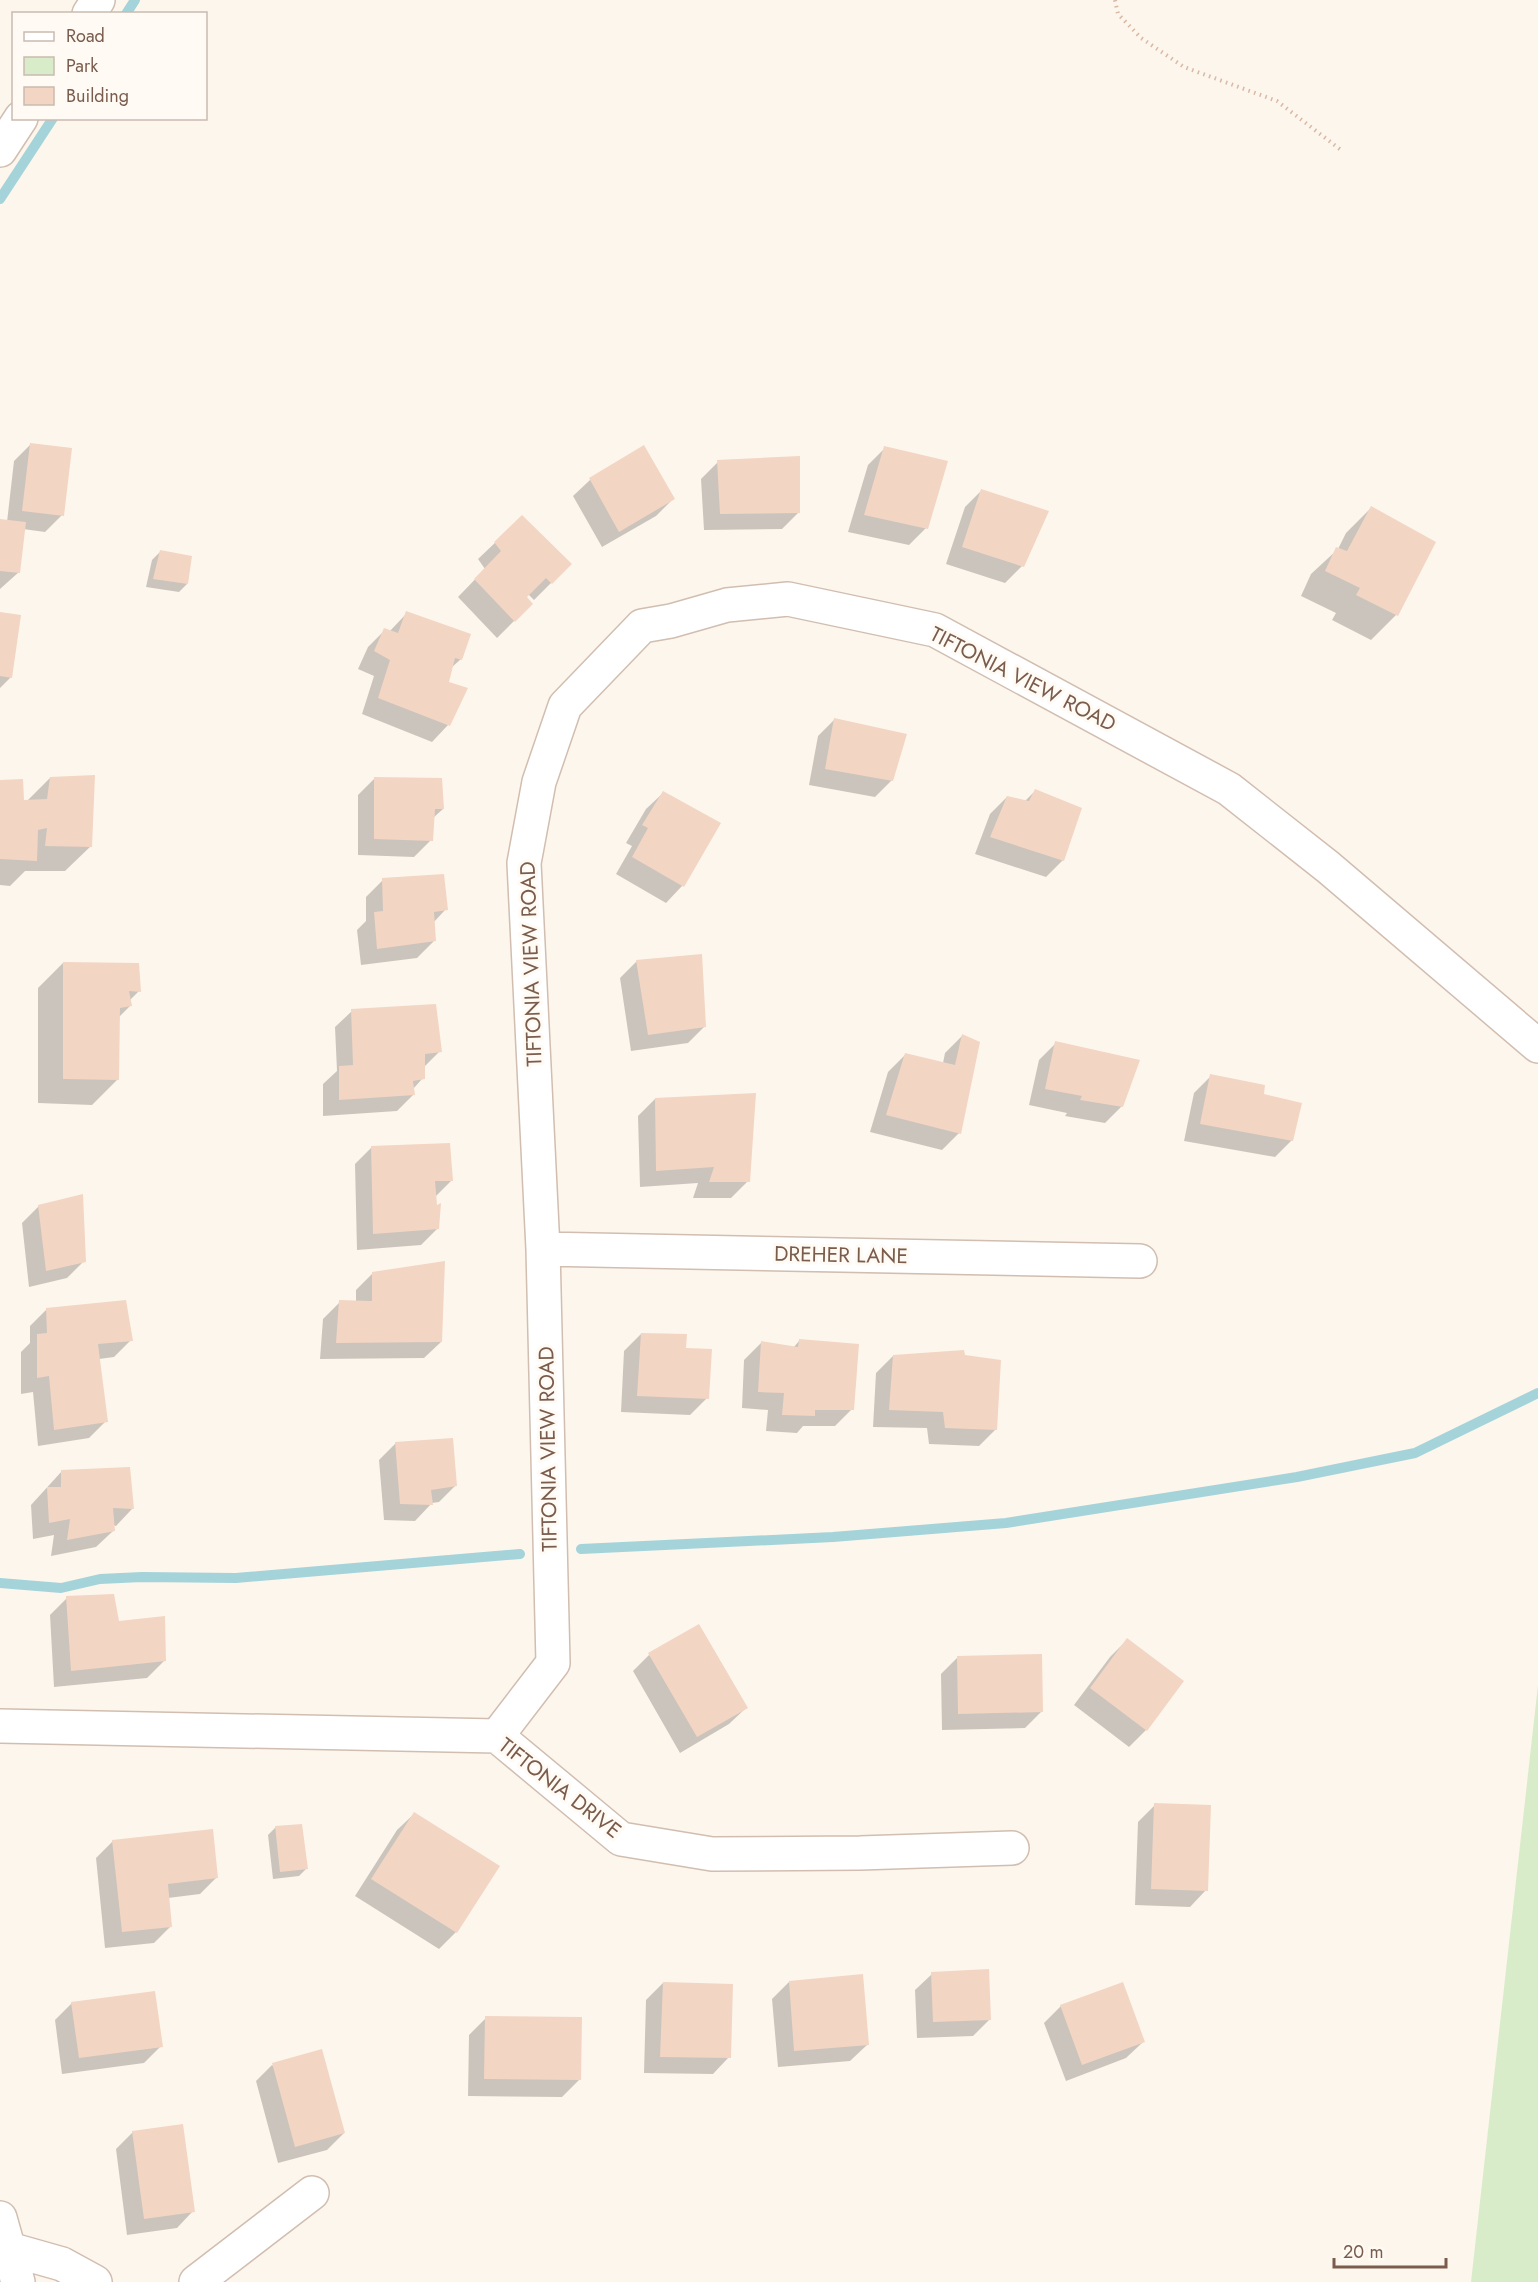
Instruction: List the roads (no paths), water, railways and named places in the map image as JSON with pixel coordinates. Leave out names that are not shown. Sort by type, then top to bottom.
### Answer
[{"type":"street","points":[[0,150],[20,120]]},
{"type":"street","name":"TIFTONIA VIEW ROAD","points":[[497,1736],[553,1663],[543,1249],[524,863],[539,782],[565,706],[642,626],[727,605],[788,599],[935,630],[1229,789],[1353,888],[1538,1046]]},
{"type":"street","name":"DREHER LANE","points":[[543,1249],[1140,1261]]},
{"type":"street","name":"TIFTONIA DRIVE","points":[[0,1726],[497,1736],[621,1839],[712,1854],[860,1853],[1012,1848]]},
{"type":"street","points":[[196,2282],[312,2193]]},
{"type":"street","points":[[0,2218],[18,2282]]},
{"type":"street","points":[[9,2249],[62,2264],[95,2282]]},
{"type":"waterway","points":[[127,12],[135,0]]},
{"type":"waterway","points":[[0,199],[52,120]]},
{"type":"waterway","points":[[581,1549],[833,1537],[1006,1523],[1297,1477],[1415,1453],[1538,1393]]},
{"type":"waterway","points":[[0,1583],[61,1588],[100,1579],[236,1578],[520,1554]]}]
